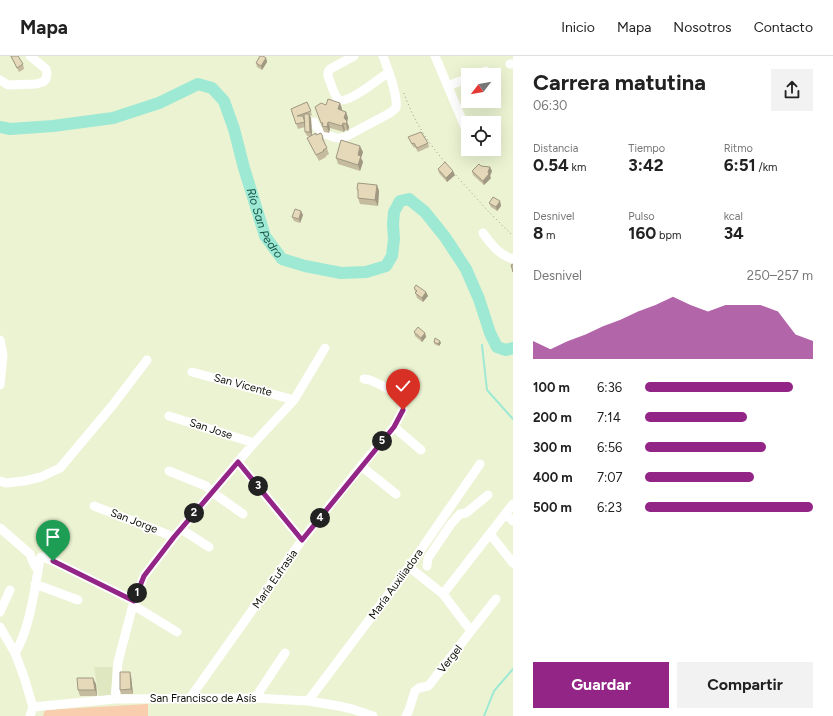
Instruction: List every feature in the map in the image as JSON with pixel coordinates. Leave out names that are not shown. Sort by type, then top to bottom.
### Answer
[{"type":"street","points":[[0,80],[8,85],[31,85],[43,82],[46,79],[46,69],[30,56]]},
{"type":"street","points":[[354,56],[330,69],[328,72],[328,76],[337,98],[341,100],[345,100],[365,89],[388,72]]},
{"type":"street","points":[[314,122],[317,130],[322,134],[338,138],[345,136],[390,113],[396,108],[397,100],[383,56]]},
{"type":"street","points":[[435,56],[461,117]]},
{"type":"street","points":[[448,86],[461,81]]},
{"type":"street","points":[[482,233],[501,254],[513,259]]},
{"type":"street","points":[[0,340],[3,355],[2,377],[0,384]]},
{"type":"street","points":[[115,699],[118,662],[134,603],[144,576],[181,528],[254,443],[294,400],[325,348]]},
{"type":"street","points":[[0,482],[6,483],[24,481],[41,477],[60,468],[112,406],[147,360]]},
{"type":"street","name":"San Vicente","points":[[192,372],[294,400]]},
{"type":"street","name":"María Eufrasia","points":[[190,698],[302,540],[394,427],[403,410],[399,398],[394,392],[370,380],[364,379]]},
{"type":"street","name":"San Jose","points":[[169,416],[254,443]]},
{"type":"street","points":[[394,427],[421,450]]},
{"type":"street","points":[[238,462],[302,540]]},
{"type":"street","name":"María Auxiliadora","points":[[308,701],[409,567],[480,464]]},
{"type":"street","points":[[361,466],[396,494]]},
{"type":"street","points":[[169,471],[206,486],[243,514]]},
{"type":"street","points":[[427,566],[428,558],[451,524],[460,514],[466,513],[488,495]]},
{"type":"street","points":[[443,594],[513,504]]},
{"type":"street","name":"San Jorge","points":[[94,506],[174,537]]},
{"type":"street","points":[[450,507],[460,514]]},
{"type":"street","points":[[506,514],[513,521]]},
{"type":"street","points":[[0,528],[30,554],[35,566],[38,568]]},
{"type":"street","points":[[181,528],[209,547]]},
{"type":"street","points":[[490,534],[513,563]]},
{"type":"street","points":[[15,653],[20,644],[28,619],[40,559],[42,557],[134,603],[177,632]]},
{"type":"street","points":[[409,567],[443,594],[471,632]]},
{"type":"street","points":[[35,584],[78,600]]},
{"type":"street","points":[[0,612],[10,590]]},
{"type":"street","name":"Vergel","points":[[406,716],[415,691],[430,684],[496,599]]},
{"type":"street","points":[[0,627],[15,653],[24,676],[33,707],[30,716]]},
{"type":"street","points":[[255,698],[285,653]]},
{"type":"street","name":"San Francisco de Asís","points":[[33,707],[115,699],[255,698],[308,701],[352,709],[373,716]]},
{"type":"path","points":[[402,88],[410,110],[419,127],[429,143],[447,165]]},
{"type":"path","points":[[452,171],[513,236]]},
{"type":"shaded area","points":[[94,667],[112,667],[113,697],[99,697]]},
{"type":"shaded area","points":[[148,704],[148,716],[43,716],[45,710]]},
{"type":"building","points":[[11,56],[18,56],[23,64],[17,68]]},
{"type":"building","points":[[260,56],[266,58],[261,66],[256,63]]},
{"type":"building","points":[[328,99],[340,103],[338,109],[346,112],[344,118],[347,121],[346,124],[343,123],[342,126],[328,122],[327,127],[322,126],[323,123],[321,123],[315,107],[321,103],[326,105]]},
{"type":"building","points":[[307,102],[311,111],[297,116],[303,116],[305,122],[296,124],[291,109]]},
{"type":"building","points":[[304,114],[309,114],[310,132],[305,132]]},
{"type":"building","points":[[421,132],[428,143],[417,148],[414,143],[412,144],[408,137]]},
{"type":"building","points":[[316,133],[316,135],[321,133],[327,148],[316,155],[307,138]]},
{"type":"building","points":[[341,140],[360,146],[358,155],[361,156],[358,165],[336,158]]},
{"type":"building","points":[[445,162],[453,171],[446,178],[438,169]]},
{"type":"building","points":[[479,164],[481,166],[490,167],[488,172],[489,174],[483,181],[472,171]]},
{"type":"building","points":[[358,183],[377,185],[375,200],[358,198]]},
{"type":"building","points":[[493,197],[500,201],[496,207],[489,203]]},
{"type":"building","points":[[295,209],[301,211],[299,219],[292,217]]},
{"type":"building","points":[[416,285],[426,292],[422,298],[415,293],[417,291],[414,288]]},
{"type":"building","points":[[418,327],[425,333],[421,338],[414,332]]},
{"type":"building","points":[[435,338],[440,341],[438,344],[434,342]]},
{"type":"building","points":[[120,672],[130,672],[131,689],[120,690]]},
{"type":"building","points":[[77,678],[93,678],[95,690],[78,690]]},
{"type":"waterway","name":"Río San Pedro","points":[[0,127],[10,129],[53,126],[113,118],[159,103],[198,84],[212,88],[224,101],[234,129],[244,168],[265,236],[282,259],[305,266],[341,273],[366,272],[386,266],[392,256],[394,239],[394,212],[400,201],[409,199],[425,212],[445,237],[466,269],[479,299],[490,333],[497,347],[506,350],[513,348]]},
{"type":"waterway","points":[[482,345],[487,390],[513,419]]},
{"type":"waterway","points":[[484,716],[494,691],[513,669]]},
{"type":"route","points":[[53,561],[134,601],[144,576],[181,528],[238,462],[302,540],[394,427],[403,410]]}]
